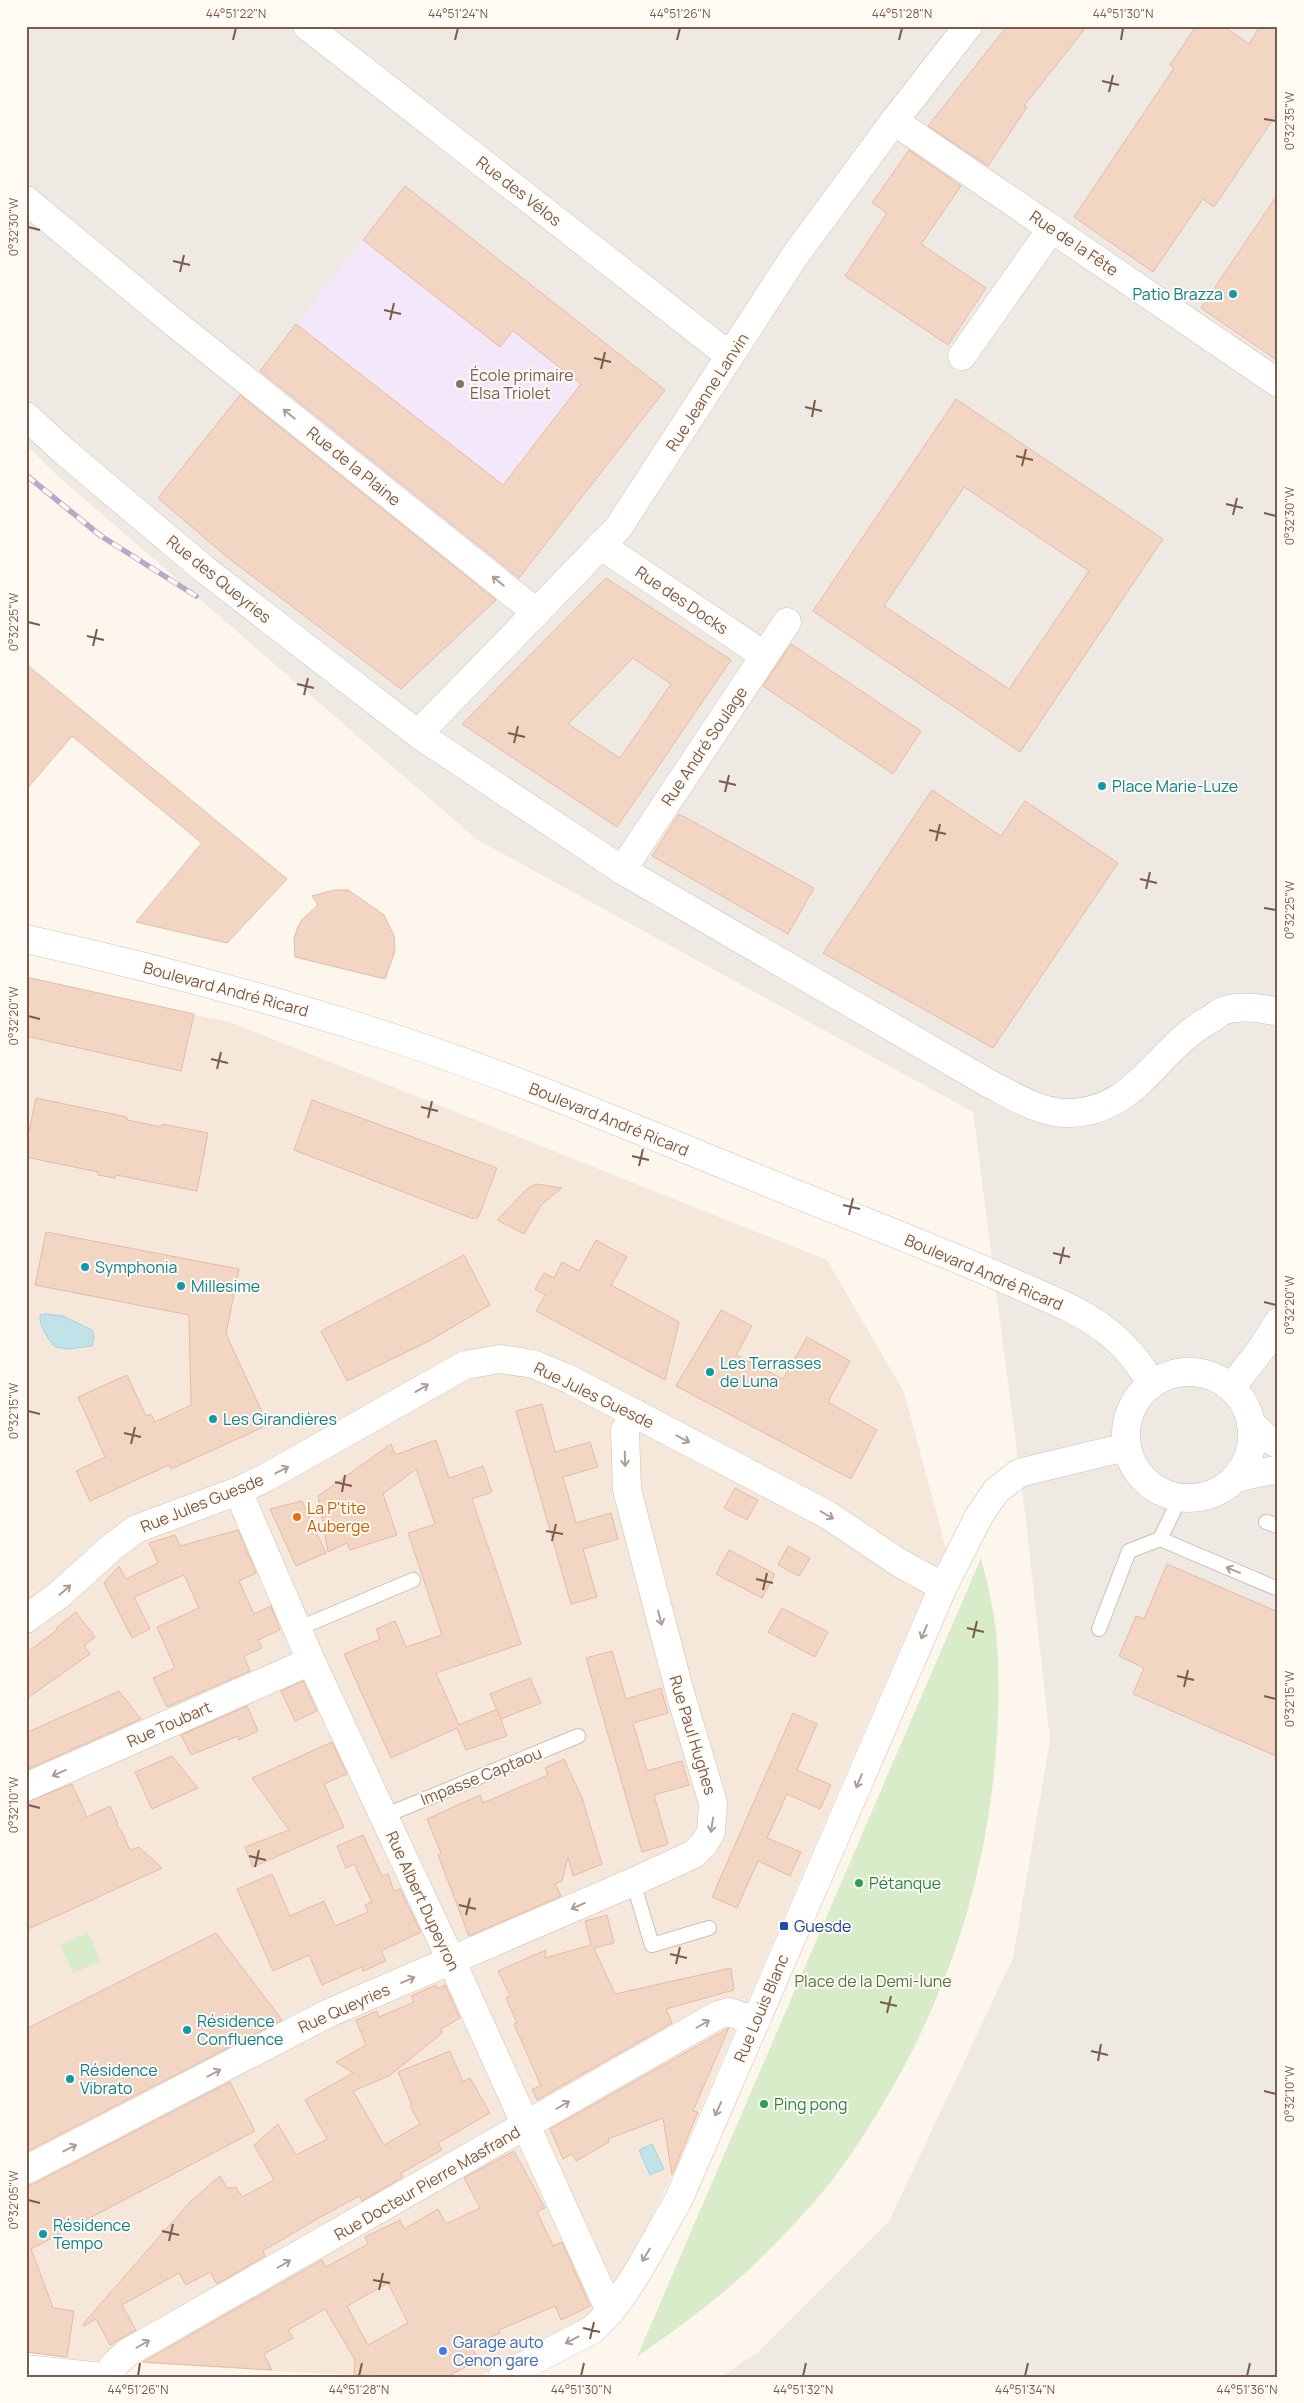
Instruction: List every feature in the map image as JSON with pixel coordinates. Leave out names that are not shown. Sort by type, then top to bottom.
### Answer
[{"type":"street","name":"Rue des Vélos","points":[[308,26],[730,356]]},
{"type":"street","name":"Rue Jeanne Lanvin","points":[[418,734],[618,528],[794,257],[894,121],[968,26]]},
{"type":"street","name":"Rue de la Fête","points":[[894,121],[1278,383]]},
{"type":"street","name":"Rue de la Plaine","points":[[26,200],[172,321],[536,612]]},
{"type":"street","points":[[962,356],[1052,228]]},
{"type":"street","name":"Rue des Queyries","points":[[26,416],[65,452],[204,569],[418,734],[622,870],[988,1084],[1031,1105],[1065,1113],[1098,1110],[1126,1095],[1195,1028],[1225,1010],[1255,1007],[1278,1012]]},
{"type":"street","name":"Rue des Docks","points":[[600,545],[764,655]]},
{"type":"street","name":"Rue André Soulage","points":[[622,870],[787,622]]},
{"type":"street","name":"Boulevard André Ricard","points":[[26,939],[239,991],[361,1028],[524,1085],[918,1242],[1063,1305],[1090,1319],[1108,1332],[1138,1362],[1152,1383]]},
{"type":"street","points":[[1231,1388],[1262,1348],[1278,1322]]},
{"type":"street","name":"Rue Jules Guesde","points":[[26,1619],[60,1594],[112,1547],[136,1529],[238,1491],[291,1465],[438,1378],[466,1365],[500,1360],[533,1364],[635,1413],[828,1515],[898,1562],[943,1587]]},
{"type":"street","points":[[1192,1371],[1213,1376],[1231,1388],[1247,1410],[1251,1423],[1252,1438],[1249,1453],[1243,1467],[1234,1479],[1218,1491],[1199,1497],[1180,1498],[1161,1492],[1145,1481],[1133,1465],[1126,1447],[1125,1429],[1130,1411],[1139,1395],[1152,1383],[1171,1374],[1192,1371]]},
{"type":"street","name":"Rue Paul Hughes","points":[[452,1962],[694,1854],[711,1832],[713,1803],[679,1689],[628,1490],[625,1430],[635,1413]]},
{"type":"street","points":[[1251,1423],[1266,1437],[1278,1444]]},
{"type":"street","points":[[943,1587],[979,1516],[996,1491],[1019,1473],[1126,1447]]},
{"type":"street","points":[[1234,1479],[1278,1470]]},
{"type":"street","name":"Rue Albert Dupeyron","points":[[238,1491],[311,1661],[452,1962],[610,2311]]},
{"type":"street","name":"Rue Louis Blanc","points":[[502,2377],[592,2330],[610,2311],[627,2286],[678,2201],[943,1587]]},
{"type":"street","name":"Rue Toubart","points":[[26,1787],[311,1661]]},
{"type":"street","name":"Rue Queyries","points":[[26,2170],[329,2013],[452,1962]]},
{"type":"street","name":"Rue Docteur Pierre Masfrand","points":[[112,2377],[113,2366],[127,2353],[526,2127],[718,2015],[729,2012],[756,2021]]},
{"type":"street","points":[[26,2369],[102,2377]]},
{"type":"lane","points":[[1099,1629],[1129,1551],[1160,1539],[1180,1498]]},
{"type":"lane","points":[[1160,1539],[1278,1589]]},
{"type":"lane","points":[[297,1629],[413,1580]]},
{"type":"lane","name":"Impasse Captaou","points":[[384,1816],[578,1736]]},
{"type":"lane","points":[[633,1882],[652,1945],[709,1928]]},
{"type":"shaded area","points":[[26,26],[1278,26],[1278,2377],[721,2377],[758,2352],[889,2221],[1013,1958],[1050,1740],[1026,1521],[973,1112],[476,839],[59,477],[26,445]]},
{"type":"shaded area","name":"École primaire Elsa Triolet","points":[[405,186],[665,390],[516,582],[255,377]]},
{"type":"shaded area","points":[[26,982],[230,1022],[827,1260],[904,1392],[946,1549],[913,1618],[672,2176],[619,2284],[584,2320],[478,2377],[384,2377],[79,2360],[26,2352]]},
{"type":"green space","name":"Place de la Demi-lune","points":[[981,1558],[993,1610],[998,1662],[998,1722],[993,1786],[975,1881],[963,1927],[929,2016],[908,2060],[876,2115],[825,2190],[749,2270],[688,2320],[637,2357]]},
{"type":"green space","points":[[88,1932],[101,1961],[73,1973],[60,1945]]},
{"type":"water","points":[[40,1315],[63,1316],[92,1330],[94,1337],[92,1346],[69,1349],[55,1347],[42,1328]]},
{"type":"water","points":[[652,2144],[664,2169],[650,2175],[639,2150]]},
{"type":"building","points":[[1007,26],[1087,26],[1024,106],[1027,107],[988,166],[928,126]]},
{"type":"building","points":[[1196,26],[1223,26],[1249,44],[1260,26],[1278,26],[1278,112],[1214,207],[1203,199],[1153,272],[1074,217],[1174,68],[1170,65]]},
{"type":"building","points":[[909,150],[961,186],[921,244],[986,288],[948,345],[845,276],[887,213],[872,203]]},
{"type":"building","name":"École primaire Elsa Triolet","points":[[405,186],[665,390],[519,578],[260,371],[296,324],[503,485],[581,384],[513,331],[500,347],[363,240]]},
{"type":"building","name":"Patio Brazza","points":[[1278,194],[1278,361],[1201,308]]},
{"type":"building","points":[[240,395],[496,600],[401,689],[227,557],[158,498]]},
{"type":"building","points":[[956,399],[1163,539],[1020,752],[813,611]],"holes":[[[964,487],[1089,571],[1009,689],[884,606]]]},
{"type":"building","points":[[606,578],[731,660],[617,827],[462,724]],"holes":[[[633,658],[671,684],[620,758],[568,724]]]},
{"type":"building","points":[[791,644],[921,731],[893,774],[763,686]]},
{"type":"building","points":[[26,664],[287,879],[227,943],[136,922],[202,843],[72,736],[26,790]]},
{"type":"building","points":[[932,790],[1001,836],[1025,801],[1118,863],[993,1048],[823,953]]},
{"type":"building","points":[[679,814],[814,888],[788,934],[652,856]]},
{"type":"building","points":[[334,890],[348,890],[384,915],[394,936],[395,951],[385,979],[295,957],[294,939],[298,926],[318,905],[312,896]]},
{"type":"building","points":[[26,977],[194,1014],[181,1071],[26,1036]]},
{"type":"building","points":[[36,1098],[127,1117],[127,1120],[161,1127],[162,1124],[208,1133],[197,1191],[116,1175],[115,1178],[98,1175],[98,1172],[26,1157],[26,1146]]},
{"type":"building","points":[[312,1100],[497,1168],[478,1218],[471,1218],[294,1150]]},
{"type":"building","points":[[536,1184],[562,1188],[542,1204],[524,1234],[497,1220],[528,1188]]},
{"type":"building","points":[[46,1232],[239,1269],[226,1334],[268,1425],[171,1469],[169,1465],[90,1501],[76,1471],[105,1457],[78,1397],[127,1375],[146,1416],[151,1414],[155,1422],[191,1405],[189,1315],[35,1285]]},
{"type":"building","points":[[596,1240],[627,1257],[611,1285],[679,1322],[665,1380],[536,1311],[545,1295],[535,1289],[544,1273],[554,1278],[562,1262],[579,1271]]},
{"type":"building","points":[[464,1255],[490,1305],[429,1341],[347,1381],[321,1331]]},
{"type":"building","points":[[721,1310],[752,1326],[736,1355],[783,1379],[807,1337],[850,1361],[828,1402],[877,1430],[851,1479],[676,1386]]},
{"type":"building","points":[[542,1404],[555,1452],[590,1442],[598,1467],[563,1477],[576,1523],[611,1513],[618,1539],[583,1549],[597,1597],[571,1604],[516,1411]]},
{"type":"building","points":[[436,1440],[449,1478],[483,1466],[492,1492],[472,1499],[521,1644],[436,1673],[459,1725],[497,1709],[507,1736],[466,1750],[457,1728],[391,1758],[344,1654],[380,1639],[376,1629],[395,1621],[406,1647],[442,1635],[408,1533],[435,1524],[416,1469],[383,1494],[397,1535],[350,1550],[347,1543],[328,1552],[318,1496],[391,1444],[395,1455]]},
{"type":"building","points":[[735,1488],[758,1500],[747,1520],[724,1508]]},
{"type":"building","points":[[302,1501],[326,1553],[296,1566],[270,1509]]},
{"type":"building","points":[[238,1530],[256,1573],[239,1581],[254,1614],[271,1606],[280,1630],[258,1640],[262,1648],[244,1656],[250,1671],[167,1707],[153,1678],[175,1668],[157,1627],[199,1608],[184,1575],[134,1597],[150,1629],[132,1638],[104,1583],[119,1566],[126,1579],[158,1563],[149,1543],[175,1535],[180,1546]]},
{"type":"building","points":[[788,1546],[810,1558],[799,1576],[778,1565]]},
{"type":"building","points":[[729,1550],[775,1574],[762,1598],[716,1574]]},
{"type":"building","points":[[1167,1564],[1278,1612],[1278,1757],[1133,1694],[1144,1668],[1119,1656],[1136,1616],[1144,1619]]},
{"type":"building","points":[[782,1608],[828,1632],[815,1657],[768,1632]]},
{"type":"building","points":[[76,1612],[95,1637],[84,1646],[90,1654],[26,1699],[26,1653],[57,1630],[56,1628]]},
{"type":"building","points":[[612,1651],[626,1699],[661,1688],[668,1713],[633,1723],[647,1771],[682,1761],[689,1785],[654,1795],[668,1844],[642,1852],[586,1658]]},
{"type":"building","points":[[530,1678],[541,1703],[501,1719],[490,1694]]},
{"type":"building","points":[[303,1681],[317,1711],[295,1721],[281,1691]]},
{"type":"building","points":[[119,1691],[141,1719],[26,1770],[26,1733]]},
{"type":"building","points":[[247,1706],[258,1731],[239,1740],[238,1736],[191,1755],[181,1735]]},
{"type":"building","points":[[793,1713],[817,1724],[797,1770],[831,1785],[820,1809],[787,1794],[767,1838],[801,1852],[790,1876],[758,1861],[737,1908],[712,1897]]},
{"type":"building","points":[[332,1742],[347,1774],[324,1784],[344,1827],[253,1867],[245,1847],[289,1830],[252,1778]]},
{"type":"building","points":[[172,1756],[198,1788],[152,1809],[135,1772]]},
{"type":"building","points":[[564,1759],[582,1798],[602,1864],[573,1876],[568,1857],[562,1881],[555,1884],[561,1896],[469,1936],[438,1855],[441,1853],[427,1819],[480,1795],[483,1803],[548,1775],[545,1768]]},
{"type":"building","points":[[72,1784],[87,1817],[110,1806],[118,1824],[116,1825],[121,1830],[130,1850],[139,1847],[162,1868],[26,1930],[26,1802]]},
{"type":"building","points":[[363,1835],[382,1876],[388,1874],[394,1891],[400,1889],[421,1932],[381,1951],[386,1961],[363,1971],[362,1967],[322,1985],[309,1955],[273,1971],[237,1889],[272,1874],[290,1916],[324,1901],[335,1926],[368,1912],[365,1905],[372,1902],[354,1864],[346,1868],[337,1846]]},
{"type":"building","points":[[607,1915],[614,1943],[594,1948],[615,1994],[731,1968],[734,1990],[666,2009],[672,2023],[537,2100],[532,2089],[541,2086],[514,2024],[517,2023],[506,1998],[510,1996],[498,1971],[546,1950],[545,1958],[591,1945],[585,1921]]},
{"type":"building","name":"Résidence Confluence","points":[[216,1933],[282,2020],[26,2152],[26,2029]]},
{"type":"building","points":[[436,1985],[437,1989],[445,1985],[460,2018],[441,2029],[442,2033],[389,2076],[353,2091],[384,2145],[420,2124],[410,2106],[412,2105],[398,2072],[450,2051],[463,2082],[470,2078],[490,2113],[438,2143],[442,2150],[401,2173],[403,2177],[362,2201],[359,2196],[317,2219],[263,2251],[265,2256],[217,2284],[210,2272],[186,2285],[179,2273],[122,2305],[136,2330],[110,2345],[96,2319],[84,2326],[83,2324],[192,2200],[220,2176],[227,2188],[236,2187],[242,2197],[274,2180],[254,2145],[278,2124],[296,2155],[327,2139],[305,2100],[353,2073],[336,2062],[366,2045],[356,2020],[377,2011],[379,2017],[414,2002],[411,1996]]},
{"type":"building","points":[[729,2028],[693,2111],[698,2112],[672,2175],[663,2118],[608,2139],[609,2142],[576,2161],[572,2154],[563,2159],[550,2129]]},
{"type":"building","name":"Résidence Tempo","points":[[230,2082],[255,2131],[31,2249],[53,2308],[74,2311],[67,2357],[26,2352],[26,2185],[33,2184]]},
{"type":"building","points":[[514,2151],[545,2208],[537,2212],[553,2246],[562,2242],[590,2306],[561,2320],[555,2306],[499,2330],[500,2333],[471,2345],[478,2360],[447,2377],[354,2375],[355,2360],[325,2309],[288,2330],[293,2338],[264,2354],[272,2370],[143,2362],[322,2260],[326,2267],[368,2244],[365,2237],[400,2220],[404,2229],[438,2209],[446,2224],[480,2208],[464,2178]],"holes":[[[388,2283],[408,2323],[368,2345],[347,2306]]]},
{"type":"railway","points":[[26,475],[101,536],[196,596]]},
{"type":"place","name":"Patio Brazza","points":[[1233,294]]},
{"type":"place","name":"École primaire Elsa Triolet","points":[[460,384]]},
{"type":"place","name":"Place Marie-Luze","points":[[1102,786]]},
{"type":"place","name":"Symphonia","points":[[85,1267]]},
{"type":"place","name":"Millesime","points":[[181,1286]]},
{"type":"place","name":"Les Terrasses de Luna","points":[[710,1372]]},
{"type":"place","name":"Les Girandières","points":[[213,1419]]},
{"type":"place","name":"La P'tite Auberge","points":[[297,1517]]},
{"type":"place","name":"Pétanque","points":[[859,1883]]},
{"type":"place","name":"Guesde","points":[[784,1926]]},
{"type":"place","name":"Résidence Confluence","points":[[187,2030]]},
{"type":"place","name":"Résidence Vibrato","points":[[70,2079]]},
{"type":"place","name":"Ping pong","points":[[764,2104]]},
{"type":"place","name":"Résidence Tempo","points":[[43,2234]]},
{"type":"place","name":"Garage auto Cenon gare","points":[[443,2351]]}]
